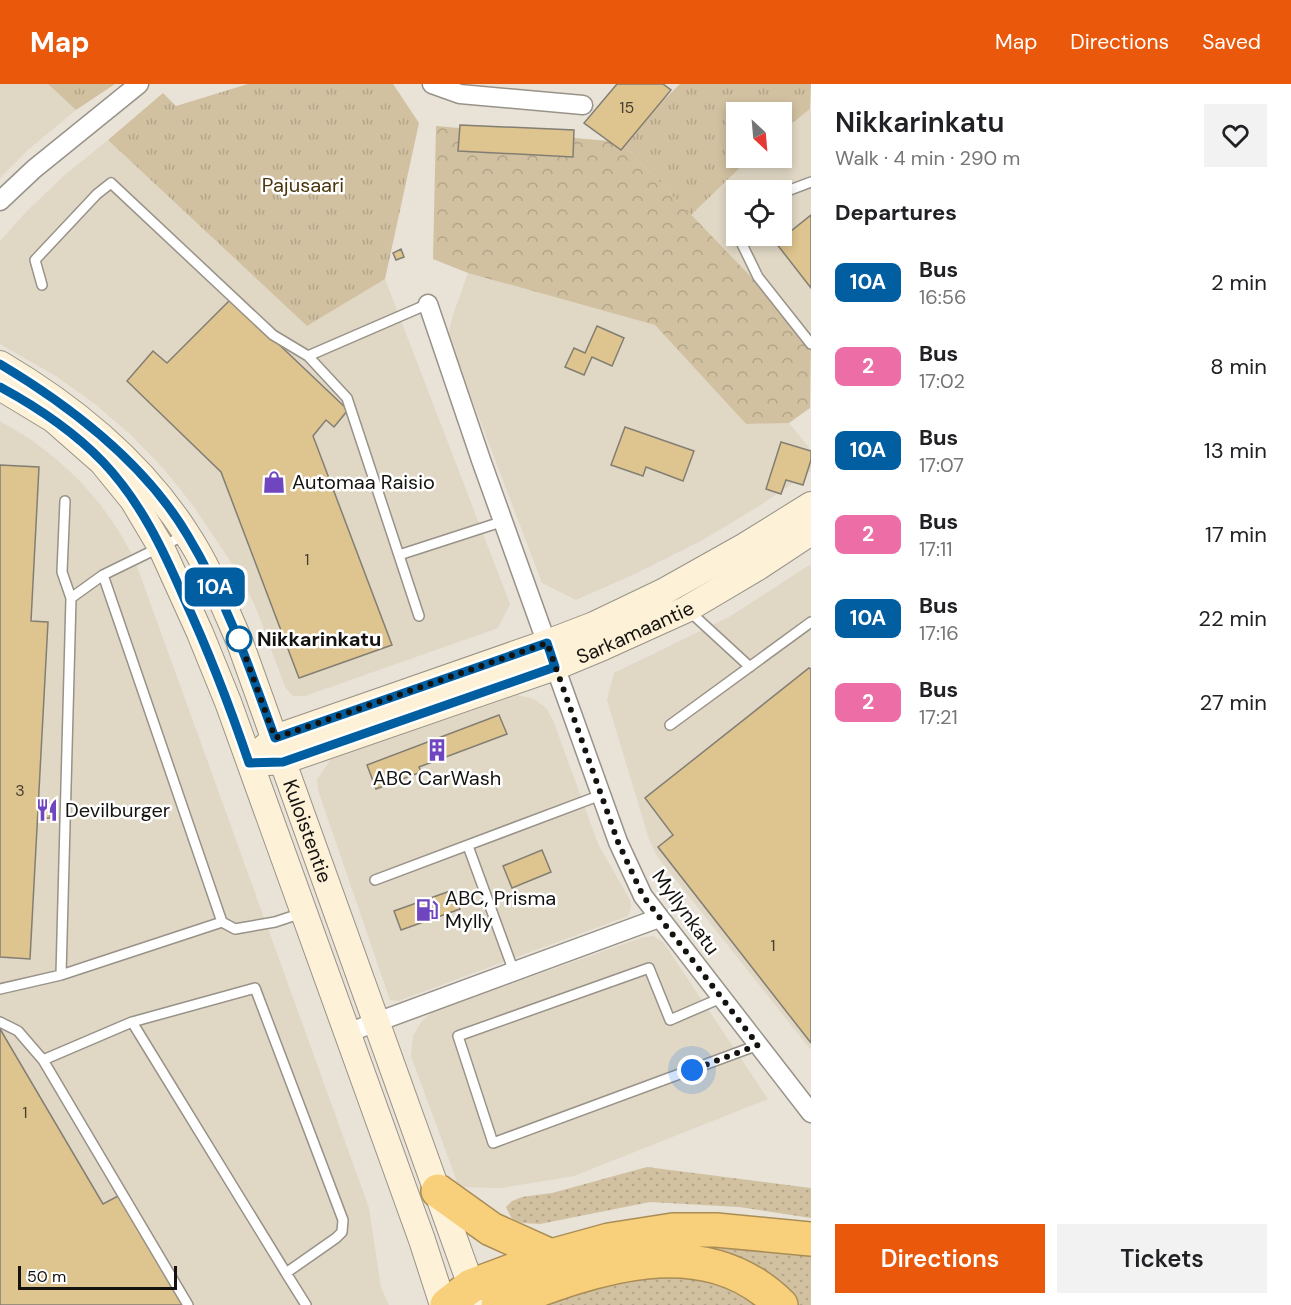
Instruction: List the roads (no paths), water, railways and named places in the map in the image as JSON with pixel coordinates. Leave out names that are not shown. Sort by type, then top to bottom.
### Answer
[{"type":"highway","points":[[438,1191],[491,1229],[551,1256]]},
{"type":"highway","points":[[460,1300],[551,1256],[609,1240],[674,1230],[716,1230],[811,1239]]},
{"type":"highway","points":[[498,1305],[557,1282],[593,1272],[630,1264],[670,1261],[706,1264],[722,1269],[769,1293],[781,1305]]},
{"type":"street","points":[[0,201],[34,169],[139,84]]},
{"type":"street","points":[[432,84],[460,94],[584,105]]},
{"type":"street","points":[[428,304],[551,655]]},
{"type":"street","name":"Kuloistentie","points":[[0,364],[65,408],[110,443],[166,504],[187,534],[206,568],[239,640],[438,1191],[460,1300]]},
{"type":"street","name":"Kuloistentie","points":[[0,387],[53,419],[102,462],[133,500],[161,547],[200,633],[232,713],[422,1240],[460,1300]]},
{"type":"street","name":"Sarkamaantie","points":[[249,763],[283,762],[551,655],[594,625],[663,592],[745,546],[811,505]]},
{"type":"street","name":"Sarkamaantie","points":[[249,763],[275,738],[551,655],[687,609],[811,532]]},
{"type":"street","name":"Myllynkatu","points":[[551,655],[601,795],[630,870],[643,896],[811,1113]]},
{"type":"street","points":[[347,1033],[659,918]]},
{"type":"lane","points":[[792,189],[811,182]]},
{"type":"lane","points":[[42,285],[35,260],[97,194],[111,183],[273,335],[308,356],[347,398],[419,616]]},
{"type":"lane","points":[[743,246],[758,277],[811,344]]},
{"type":"lane","points":[[308,356],[428,304]]},
{"type":"lane","points":[[61,975],[71,598],[62,572],[65,501]]},
{"type":"lane","points":[[399,555],[504,521]]},
{"type":"lane","points":[[71,598],[103,575],[187,534]]},
{"type":"lane","points":[[103,575],[222,922],[235,929],[274,922],[303,913]]},
{"type":"lane","points":[[687,609],[750,667]]},
{"type":"lane","points":[[670,725],[811,622]]},
{"type":"lane","points":[[375,880],[601,795]]},
{"type":"lane","points":[[468,846],[514,972]]},
{"type":"lane","points":[[0,989],[61,975],[222,922]]},
{"type":"lane","points":[[722,998],[670,1020],[649,968],[458,1036],[493,1143],[758,1045]]},
{"type":"lane","points":[[43,1060],[132,1022],[255,988],[343,1220],[342,1232],[336,1238],[286,1273]]},
{"type":"lane","points":[[0,1022],[18,1031],[43,1060],[188,1305]]},
{"type":"lane","points":[[132,1022],[306,1305]]},
{"type":"place","name":"Automaa Raisio","points":[[274,482]]},
{"type":"place","name":"Nikkarinkatu","points":[[239,639]]},
{"type":"place","name":"ABC CarWash","points":[[437,750]]},
{"type":"place","name":"Devilburger","points":[[47,810]]},
{"type":"place","name":"ABC, Prisma Mylly","points":[[427,910]]},
{"type":"park label","name":"Pajusaari","points":[[303,185]]}]
